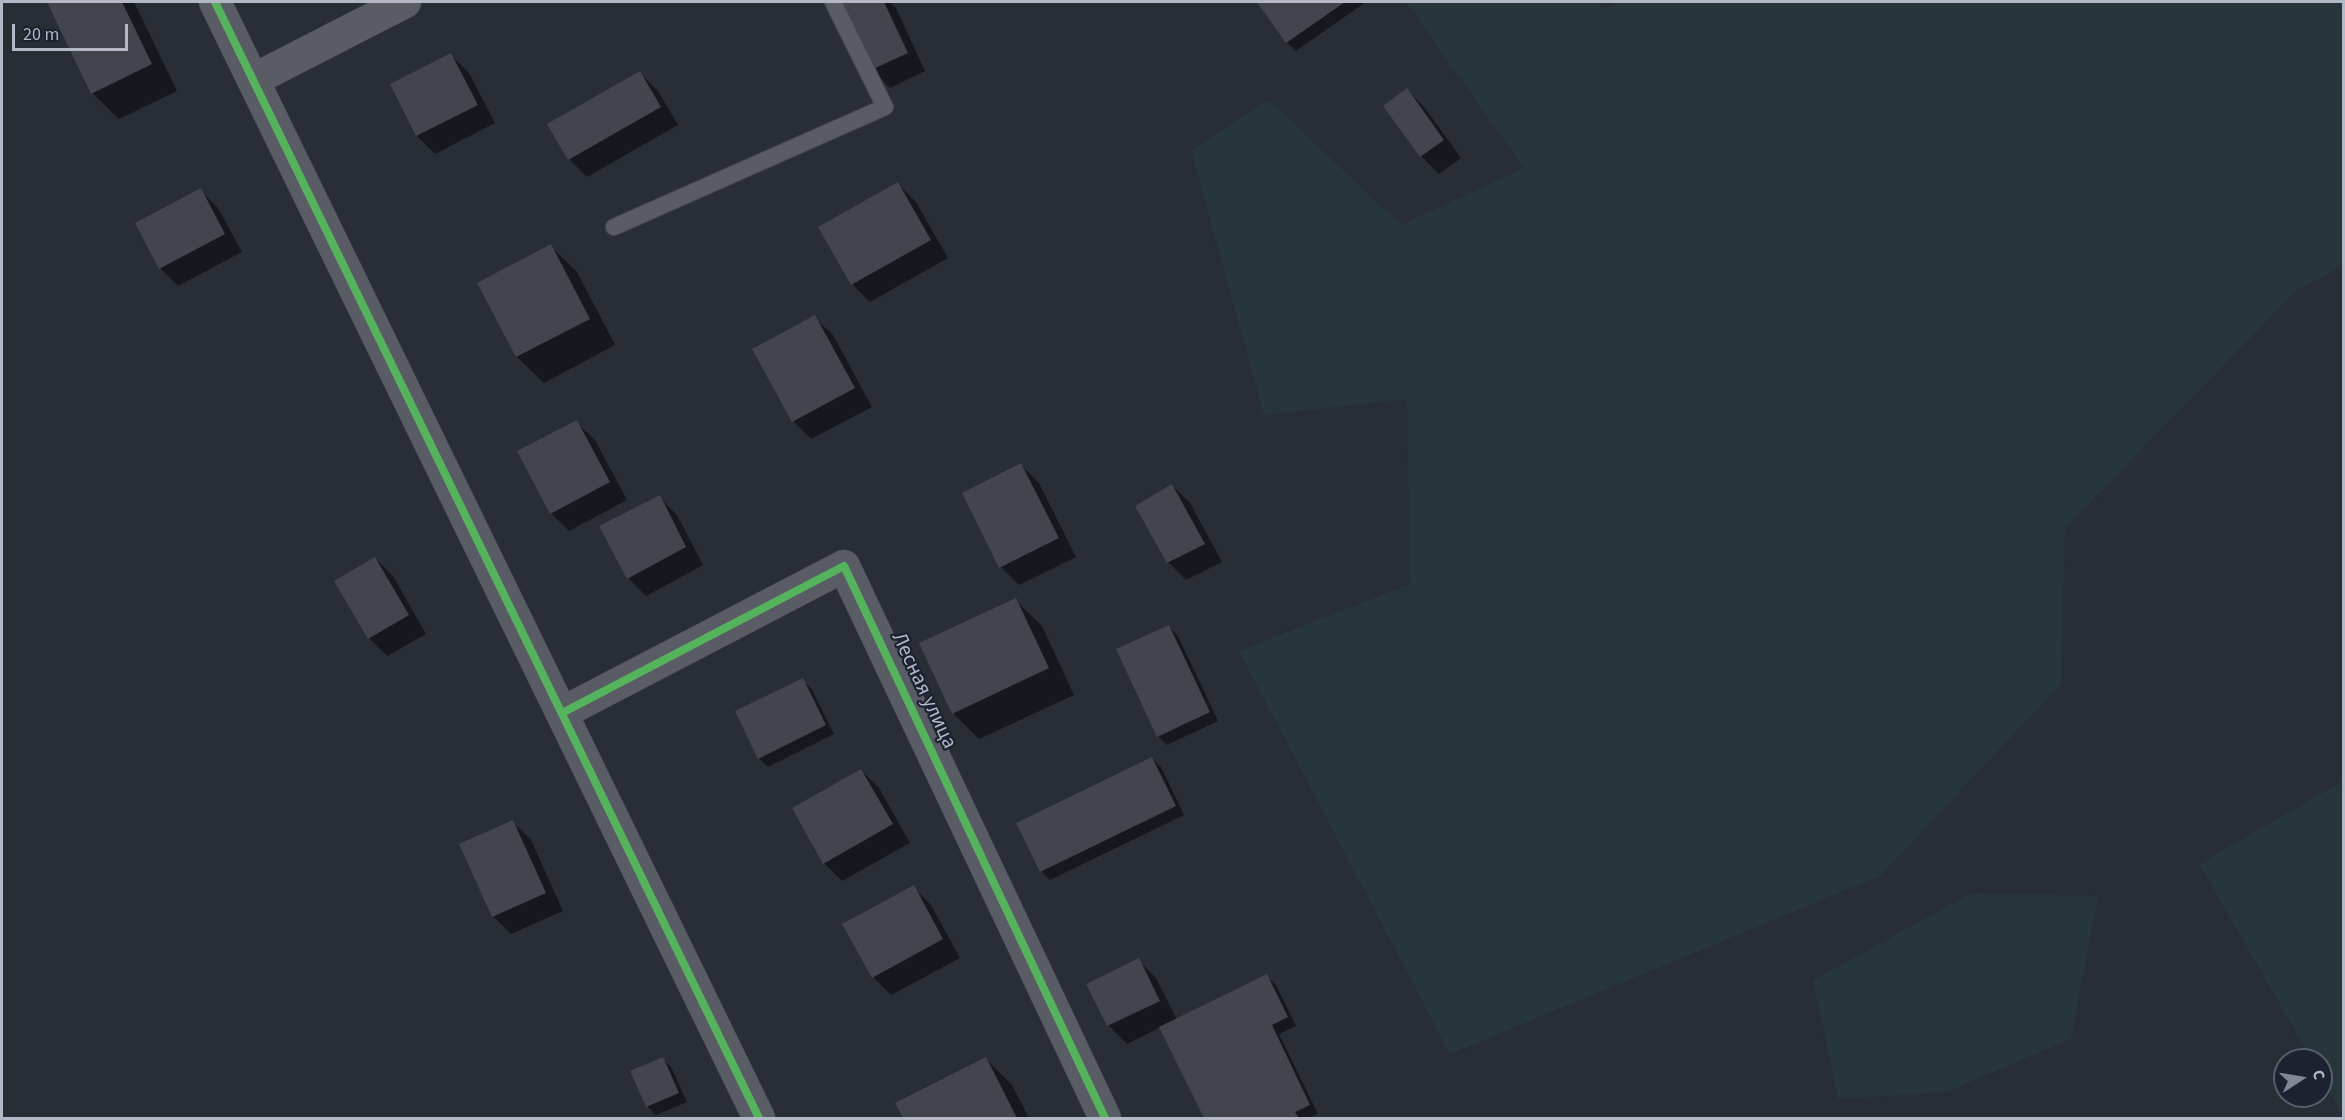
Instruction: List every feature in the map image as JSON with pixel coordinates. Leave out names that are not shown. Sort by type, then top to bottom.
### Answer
[{"type":"street","points":[[215,2],[759,1119]]},
{"type":"street","points":[[253,80],[405,2]]},
{"type":"street","name":"Лесная улица","points":[[562,713],[844,566],[1106,1119]]},
{"type":"lane","points":[[614,227],[885,106],[833,2]]},
{"type":"shaded area","points":[[1406,2],[1595,2],[1605,9],[1618,2],[2344,2],[2343,266],[2297,290],[2065,528],[2061,684],[1880,876],[1450,1054],[1239,651],[1410,584],[1407,399],[1264,415],[1191,150],[1269,100],[1401,225],[1524,168]]},
{"type":"shaded area","points":[[2343,781],[2343,1116],[2333,1098],[2333,1048],[2305,1048],[2199,864]]},
{"type":"shaded area","points":[[1972,893],[2098,896],[2071,1039],[1946,1092],[1838,1099],[1813,980]]},
{"type":"building","points":[[47,2],[122,2],[152,64],[91,94]]},
{"type":"building","points":[[849,2],[884,2],[908,53],[871,70],[840,5]]},
{"type":"building","points":[[1257,2],[1345,2],[1286,43]]},
{"type":"building","points":[[451,53],[478,105],[416,136],[390,84]]},
{"type":"building","points":[[640,71],[661,107],[568,160],[547,124]]},
{"type":"building","points":[[1407,88],[1444,140],[1420,157],[1383,106]]},
{"type":"building","points":[[898,182],[931,240],[851,285],[818,227]]},
{"type":"building","points":[[201,188],[225,234],[159,269],[135,223]]},
{"type":"building","points":[[551,244],[590,319],[516,357],[477,283]]},
{"type":"building","points":[[815,315],[855,388],[792,422],[752,349]]},
{"type":"building","points":[[577,420],[610,482],[550,514],[517,451]]},
{"type":"building","points":[[1021,463],[1059,538],[999,568],[962,493]]},
{"type":"building","points":[[1172,484],[1205,544],[1167,563],[1135,506]]},
{"type":"building","points":[[660,495],[686,547],[627,579],[599,526]]},
{"type":"building","points":[[375,557],[409,615],[368,639],[334,581]]},
{"type":"building","points":[[1016,598],[1049,668],[952,714],[919,643]]},
{"type":"building","points":[[1169,625],[1210,712],[1157,737],[1116,649]]},
{"type":"building","points":[[803,678],[826,725],[758,759],[735,711]]},
{"type":"building","points":[[1152,757],[1176,806],[1040,872],[1016,823]]},
{"type":"building","points":[[861,769],[893,824],[823,864],[792,808]]},
{"type":"building","points":[[513,820],[546,893],[492,917],[459,844]]},
{"type":"building","points":[[914,885],[943,939],[872,978],[842,924]]},
{"type":"building","points":[[1139,958],[1160,1001],[1107,1026],[1086,984]]},
{"type":"building","points":[[1267,974],[1288,1017],[1272,1025],[1310,1105],[1295,1112],[1299,1118],[1204,1118],[1159,1027]]},
{"type":"building","points":[[663,1057],[679,1093],[646,1107],[630,1071]]},
{"type":"building","points":[[986,1057],[1017,1118],[903,1118],[895,1103]]},
{"type":"cycle path","points":[[215,2],[759,1118]]},
{"type":"cycle path","points":[[562,713],[844,566],[1105,1118]]}]
